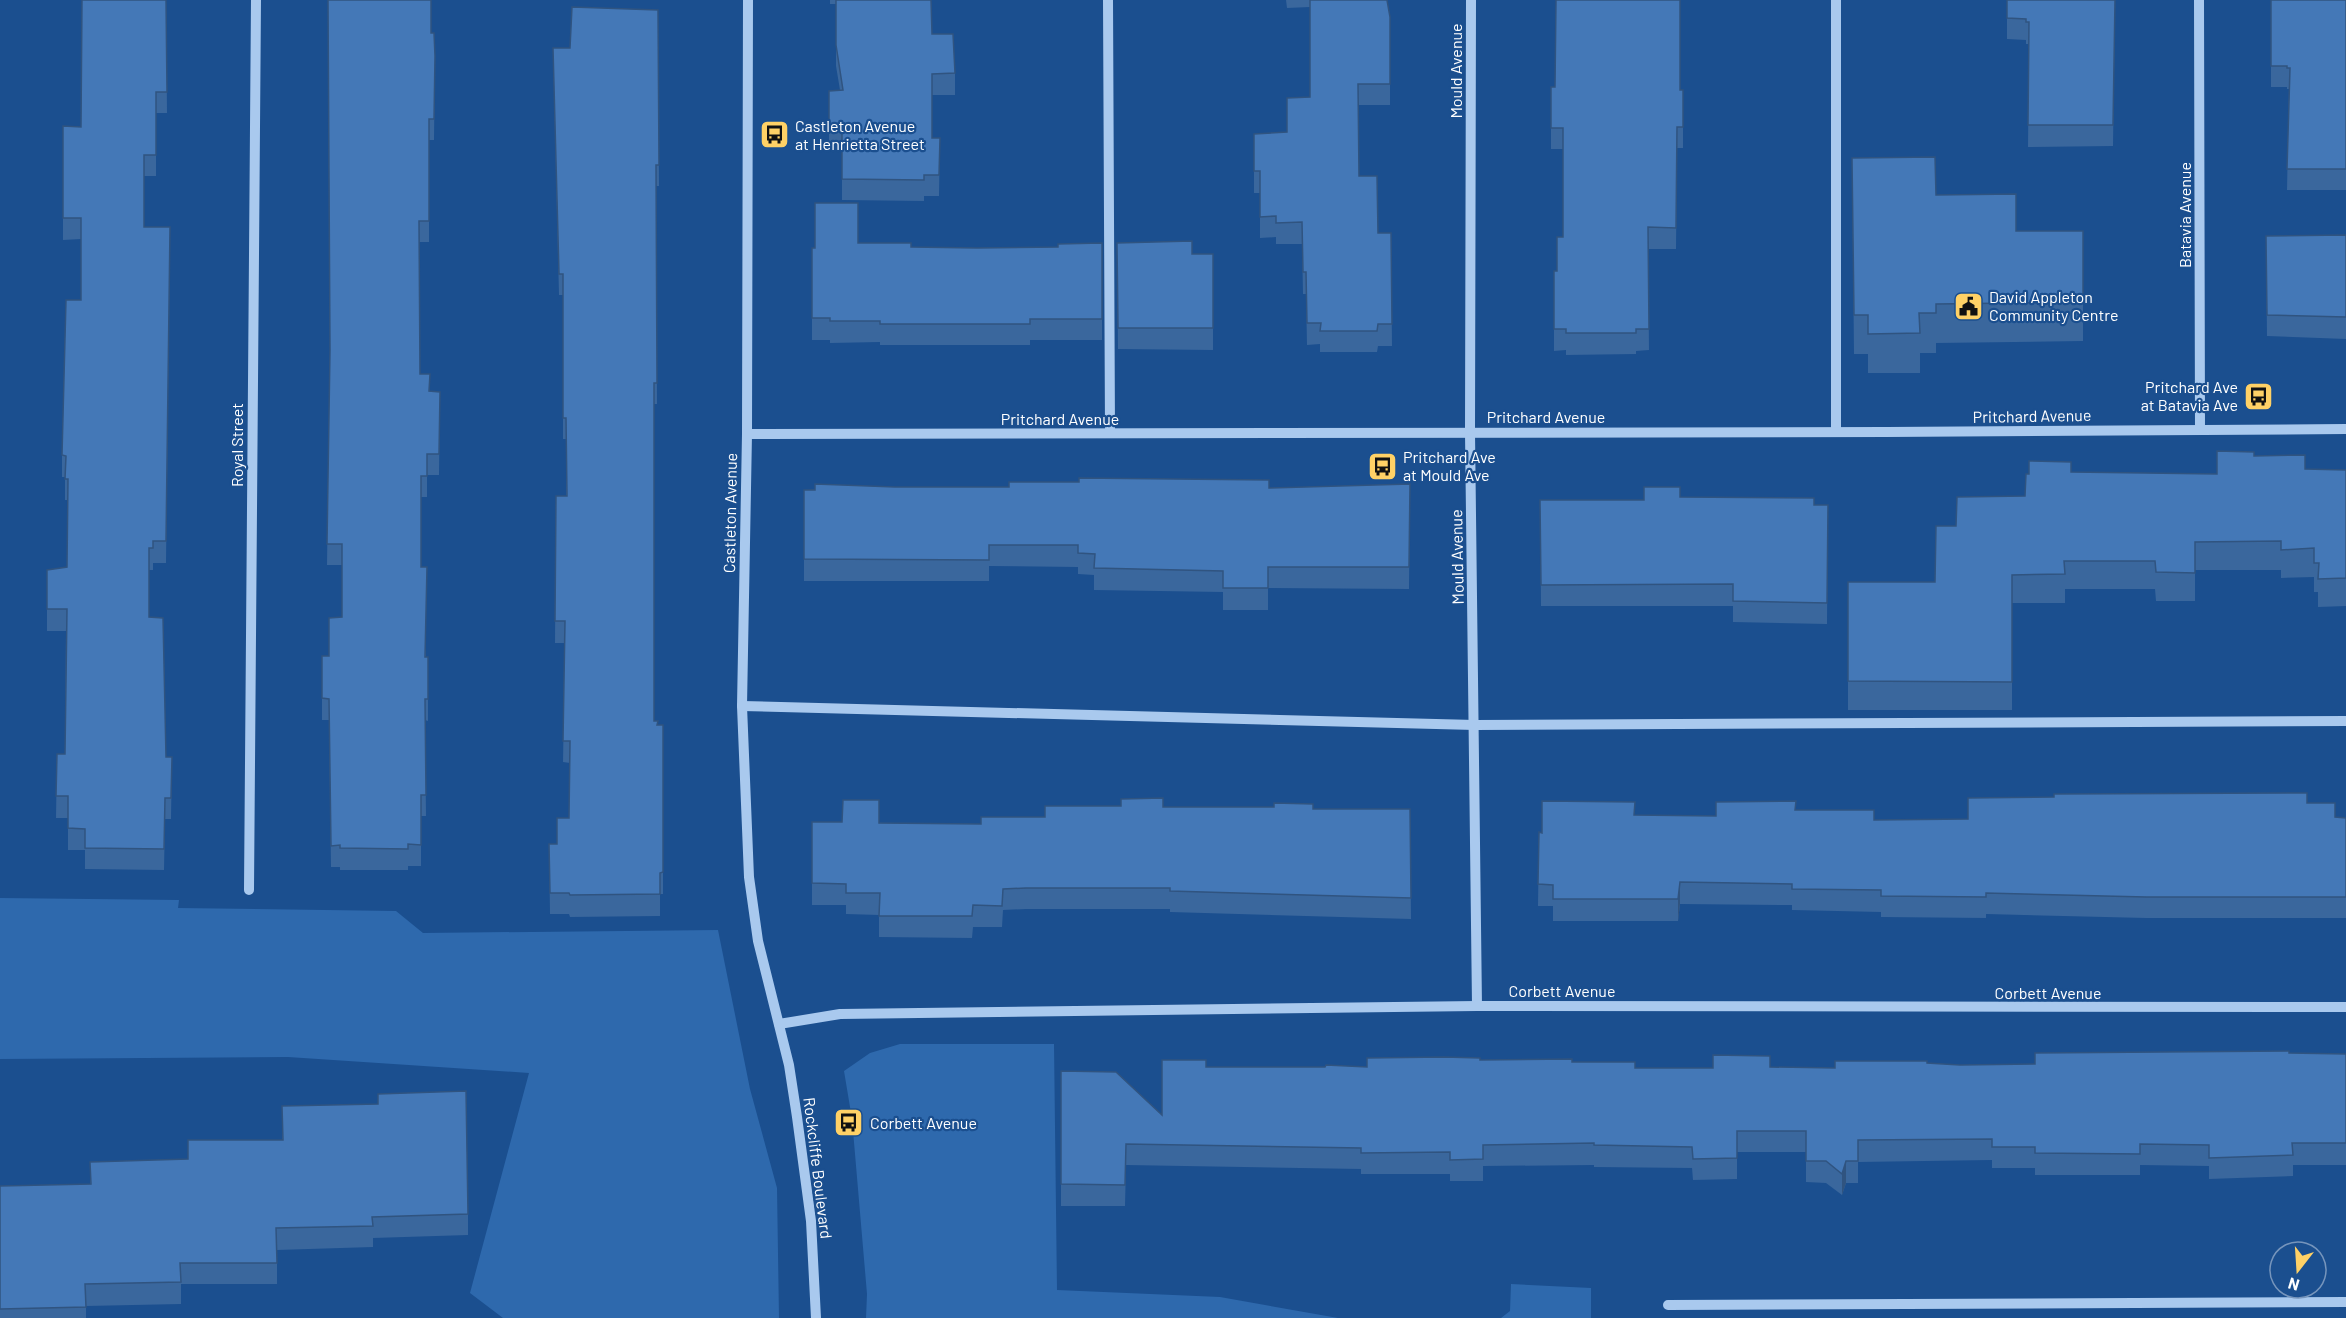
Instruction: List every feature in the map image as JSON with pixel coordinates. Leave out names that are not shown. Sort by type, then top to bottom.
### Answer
[{"type":"street","name":"Royal Street","points":[[249,890],[256,0]]},
{"type":"street","name":"Castleton Avenue","points":[[748,0],[747,434],[742,706],[749,877],[758,941],[779,1024]]},
{"type":"street","points":[[1108,0],[1110,433]]},
{"type":"street","name":"Mould Avenue","points":[[1471,0],[1470,433],[1477,1006]]},
{"type":"street","points":[[1836,0],[1836,432]]},
{"type":"street","name":"Batavia Avenue","points":[[2199,0],[2200,430]]},
{"type":"street","name":"Pritchard Avenue","points":[[747,434],[2346,429]]},
{"type":"street","points":[[742,706],[1475,725],[2346,721]]},
{"type":"street","name":"Corbett Avenue","points":[[779,1024],[840,1014],[1477,1006],[2346,1007]]},
{"type":"street","name":"Rockcliffe Boulevard","points":[[779,1024],[789,1065],[811,1221],[816,1318]]},
{"type":"street","points":[[1668,1305],[2346,1302]]},
{"type":"shaded area","points":[[0,898],[179,900],[178,908],[396,911],[423,933],[718,930],[750,1089],[777,1188],[779,1318],[503,1318],[470,1293],[529,1073],[288,1057],[0,1059]]},
{"type":"shaded area","points":[[900,1044],[1054,1044],[1057,1290],[1220,1297],[1338,1318],[866,1318],[867,1294],[852,1119],[844,1071],[870,1053]]},
{"type":"shaded area","points":[[1511,1284],[1591,1288],[1591,1318],[1501,1318],[1510,1311]]},
{"type":"building","points":[[82,0],[166,0],[167,92],[156,92],[156,155],[144,155],[144,227],[170,227],[166,541],[153,541],[153,548],[149,548],[149,617],[163,618],[166,757],[172,757],[171,798],[165,798],[164,849],[85,848],[85,829],[68,828],[68,796],[56,796],[57,754],[65,754],[67,609],[47,609],[47,570],[67,567],[68,479],[65,479],[66,456],[62,455],[66,300],[81,300],[81,218],[63,218],[63,126],[81,127]]},
{"type":"building","points":[[328,0],[431,0],[431,33],[434,33],[435,56],[434,119],[429,119],[429,221],[419,221],[420,374],[430,374],[429,391],[440,392],[439,454],[427,454],[427,476],[421,476],[421,567],[427,567],[426,795],[421,795],[421,845],[408,844],[408,849],[331,846],[329,699],[322,698],[322,656],[329,656],[329,618],[342,617],[342,544],[327,544],[330,350]]},
{"type":"building","points":[[836,0],[931,0],[932,34],[953,34],[955,73],[932,74],[932,138],[940,138],[939,175],[924,175],[924,180],[842,179],[842,129],[829,129],[829,91],[843,90],[836,45]]},
{"type":"building","points":[[1310,0],[1387,0],[1390,17],[1390,84],[1358,84],[1359,176],[1377,176],[1378,233],[1391,233],[1392,324],[1378,324],[1377,331],[1320,331],[1321,323],[1307,323],[1302,222],[1276,223],[1276,216],[1260,217],[1260,171],[1254,171],[1254,134],[1287,132],[1287,98],[1310,97]]},
{"type":"building","points":[[1556,0],[1680,0],[1680,90],[1683,90],[1683,127],[1677,127],[1676,228],[1648,227],[1649,329],[1636,329],[1636,333],[1566,333],[1566,329],[1554,329],[1554,271],[1557,271],[1557,237],[1563,237],[1563,128],[1551,128],[1551,87],[1555,87]]},
{"type":"building","points":[[2007,0],[2115,0],[2113,125],[2028,125],[2029,22],[2026,22],[2026,19],[2007,18]]},
{"type":"building","points":[[2271,0],[2346,0],[2346,169],[2287,169],[2290,68],[2271,66]]},
{"type":"building","points":[[572,7],[658,10],[657,383],[654,383],[654,721],[658,721],[657,725],[663,725],[663,872],[660,873],[660,894],[570,895],[569,893],[550,893],[549,844],[557,844],[557,818],[569,818],[570,741],[563,741],[565,621],[555,621],[556,496],[567,496],[566,418],[563,418],[563,274],[559,274],[553,48],[570,48]]},
{"type":"building","name":"David Appleton Community Centre","points":[[1935,157],[1936,195],[2016,194],[2016,231],[2083,231],[2083,302],[1936,304],[1936,313],[1919,313],[1920,333],[1868,334],[1868,315],[1854,315],[1852,158]]},
{"type":"building","points":[[815,203],[858,203],[858,243],[911,243],[911,247],[977,248],[1058,247],[1058,244],[1102,243],[1102,319],[1030,319],[1030,324],[880,324],[880,321],[830,321],[830,318],[812,318],[812,248],[815,248]]},
{"type":"building","points":[[2346,235],[2346,317],[2267,315],[2266,236]]},
{"type":"building","points":[[1192,241],[1192,254],[1213,254],[1213,328],[1118,328],[1117,243]]},
{"type":"building","points":[[2217,451],[2254,452],[2254,456],[2305,455],[2305,469],[2346,470],[2346,578],[2318,579],[2319,563],[2314,563],[2314,548],[2281,550],[2281,541],[2195,542],[2195,573],[2156,572],[2155,561],[2064,561],[2065,574],[2012,575],[2012,682],[1848,681],[1848,582],[1935,582],[1936,526],[1956,526],[1957,497],[2025,496],[2029,461],[2071,462],[2071,472],[2217,474]]},
{"type":"building","points":[[1079,478],[1269,480],[1269,488],[1410,484],[1409,567],[1268,567],[1268,588],[1223,588],[1223,571],[1094,568],[1095,554],[1078,553],[1078,545],[989,545],[989,560],[804,559],[804,490],[815,490],[815,484],[1009,487],[1009,482],[1079,482]]},
{"type":"building","points":[[1644,487],[1680,487],[1680,497],[1814,498],[1814,505],[1828,505],[1827,603],[1733,601],[1733,584],[1541,585],[1540,500],[1644,500]]},
{"type":"building","points":[[2307,793],[2307,803],[2335,803],[2335,817],[2346,818],[2346,897],[2146,897],[1986,893],[1986,897],[1881,896],[1881,890],[1792,889],[1792,884],[1680,882],[1678,899],[1553,899],[1553,885],[1538,884],[1542,801],[1635,802],[1634,815],[1716,816],[1716,802],[1796,801],[1795,810],[1874,810],[1874,820],[1968,819],[1968,798],[2054,797],[2054,794]]},
{"type":"building","points":[[1163,798],[1163,807],[1274,807],[1274,803],[1313,804],[1313,809],[1410,809],[1411,898],[1170,891],[1170,888],[1026,888],[1003,889],[1002,906],[973,905],[972,916],[879,916],[880,893],[846,893],[846,884],[812,883],[812,822],[842,822],[843,800],[879,800],[879,823],[981,824],[981,817],[1045,817],[1045,806],[1121,806],[1121,799]]},
{"type":"building","points":[[2289,1051],[2289,1053],[2346,1054],[2346,1143],[2292,1143],[2293,1155],[2209,1158],[2209,1145],[2140,1144],[2140,1154],[2035,1153],[2035,1147],[1992,1147],[1992,1139],[1858,1140],[1858,1161],[1846,1161],[1842,1174],[1826,1161],[1806,1161],[1806,1131],[1737,1131],[1737,1158],[1693,1159],[1692,1147],[1594,1145],[1594,1143],[1483,1145],[1483,1159],[1450,1160],[1450,1152],[1361,1153],[1361,1148],[1126,1144],[1125,1185],[1061,1184],[1061,1071],[1116,1072],[1162,1115],[1162,1060],[1206,1060],[1206,1067],[1325,1067],[1326,1065],[1367,1067],[1367,1058],[1444,1057],[1480,1058],[1480,1060],[1572,1059],[1572,1062],[1635,1062],[1635,1068],[1713,1068],[1713,1055],[1770,1056],[1770,1067],[1835,1068],[1835,1061],[1927,1061],[1927,1063],[1960,1065],[2035,1064],[2035,1053]]},
{"type":"building","points":[[466,1091],[468,1214],[372,1217],[373,1226],[276,1228],[277,1263],[180,1263],[181,1282],[85,1284],[86,1307],[0,1309],[0,1186],[91,1184],[90,1162],[188,1159],[188,1140],[283,1140],[282,1106],[378,1104],[378,1094]]},
{"type":"place","name":"Castleton Avenue at Henrietta Street","points":[[774,135]]},
{"type":"place","name":"David Appleton Community Centre","points":[[1968,306]]},
{"type":"place","name":"Pritchard Ave at Batavia Ave","points":[[2259,396]]},
{"type":"place","name":"Pritchard Ave at Mould Ave","points":[[1382,466]]},
{"type":"place","name":"Corbett Avenue","points":[[849,1123]]}]
